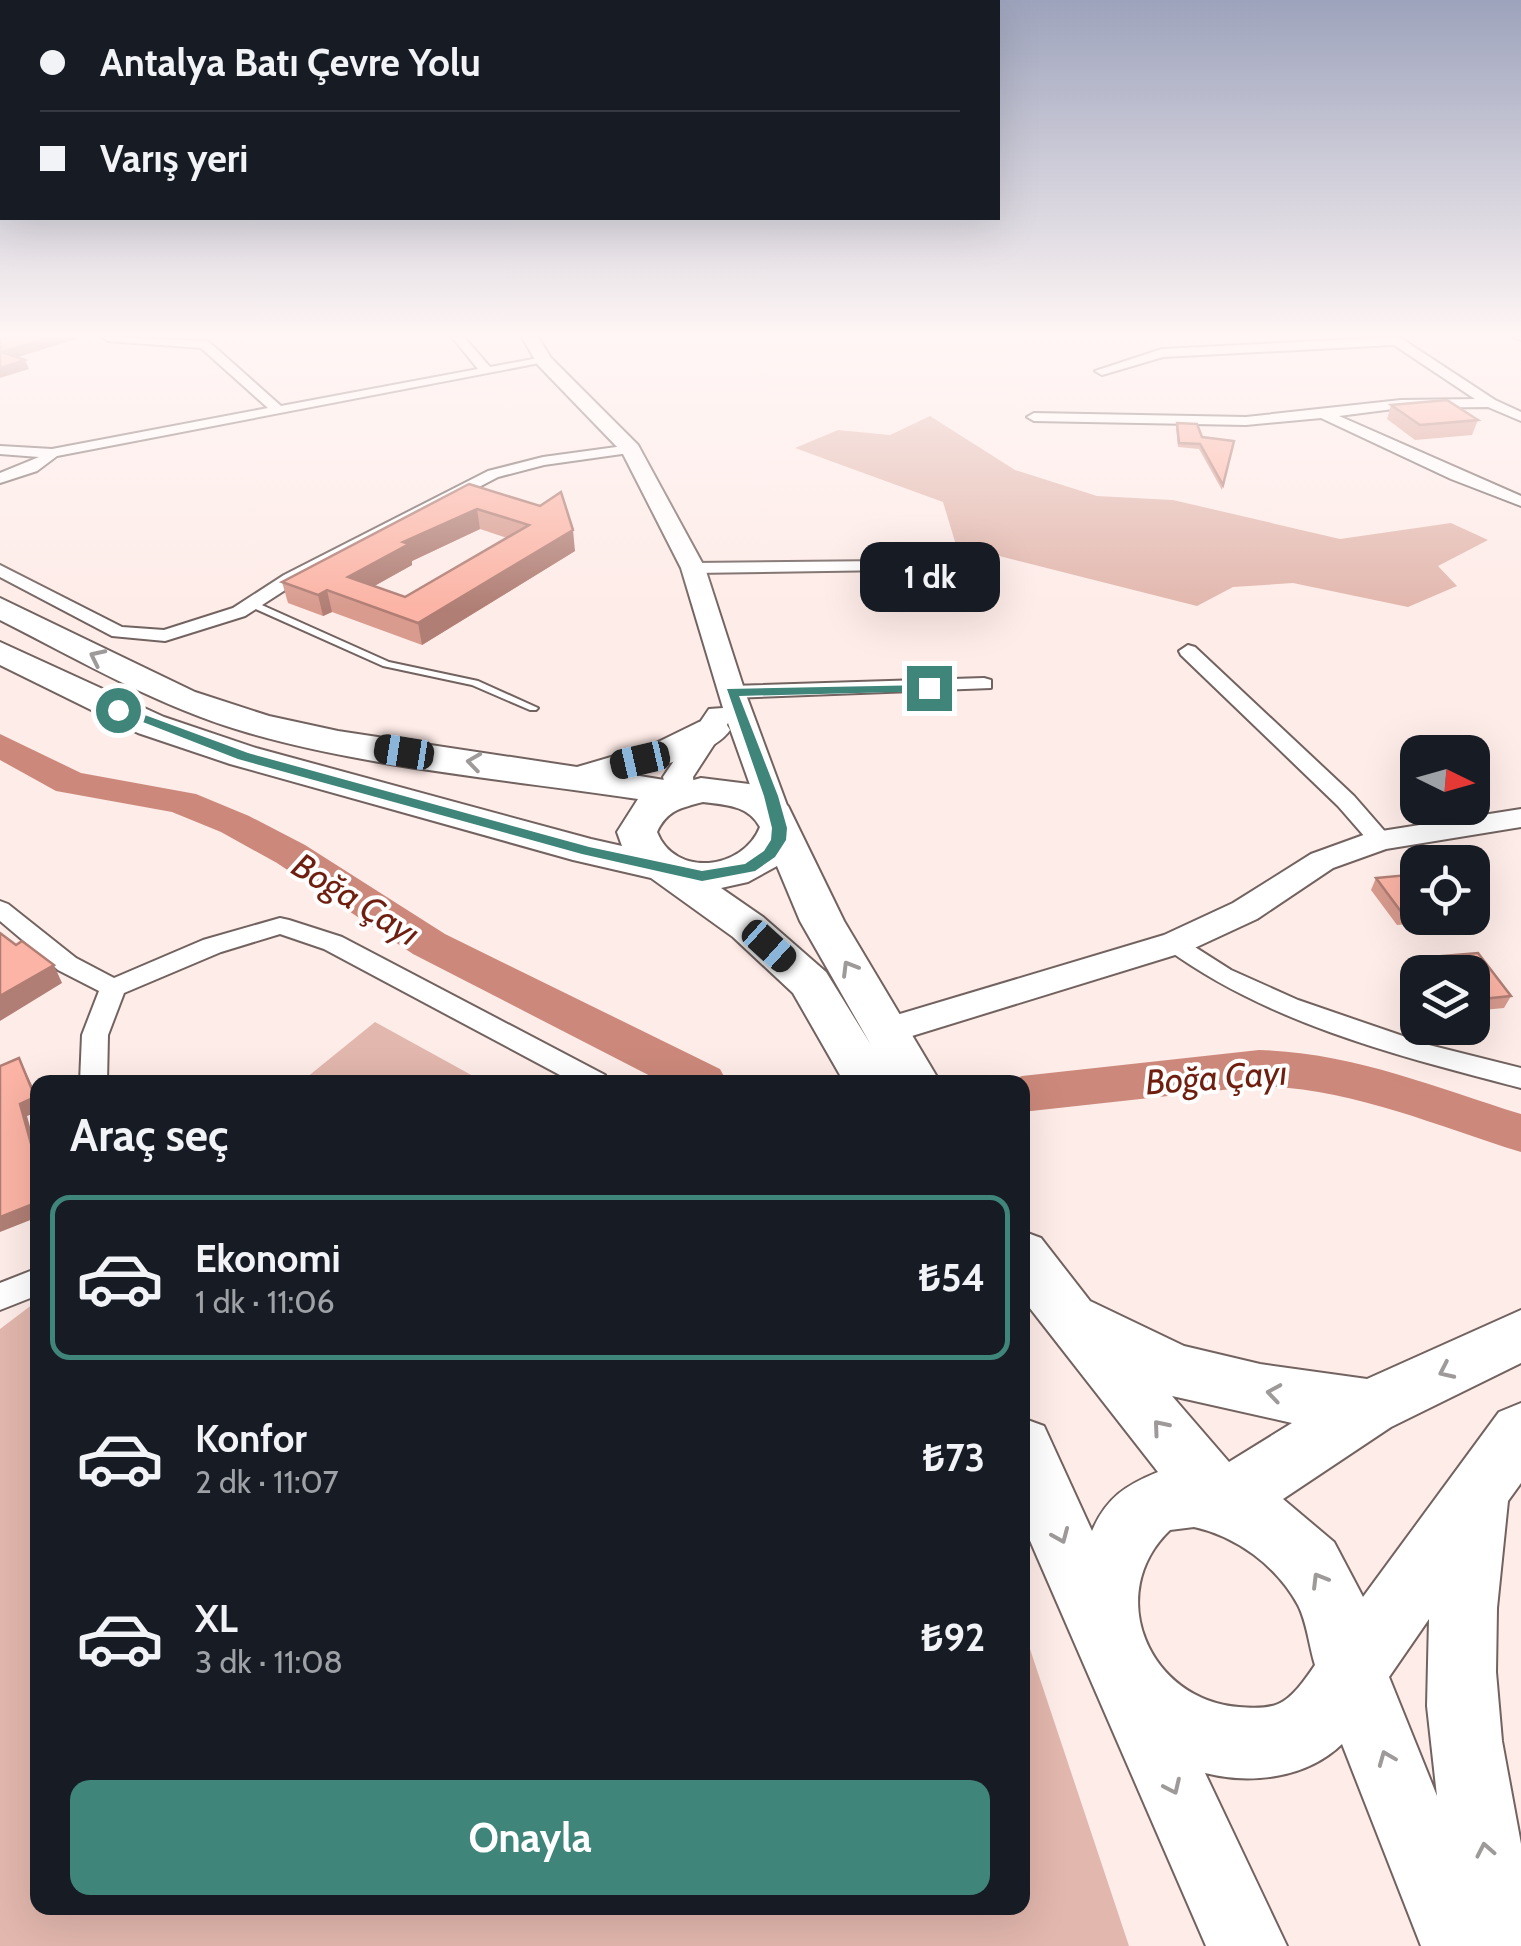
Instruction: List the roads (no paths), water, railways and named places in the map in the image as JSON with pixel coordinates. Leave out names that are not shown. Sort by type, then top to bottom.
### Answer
[{"type":"highway","points":[[0,608],[183,699],[260,724],[338,742],[680,794],[719,790],[749,796],[774,814],[822,922],[912,1075]]},
{"type":"highway","points":[[0,652],[151,725],[243,756],[588,851],[702,876],[737,872],[770,854],[780,828]]},
{"type":"highway","points":[[571,777],[665,753],[712,730]]},
{"type":"highway","points":[[680,794],[646,812],[637,832],[643,851],[748,927],[810,983],[864,1075]]},
{"type":"highway","points":[[1030,1265],[1222,1502]]},
{"type":"highway","points":[[1068,1316],[1174,1370],[1260,1391],[1370,1407]]},
{"type":"highway","points":[[1222,1502],[1370,1407],[1521,1335]]},
{"type":"highway","points":[[1462,1946],[1352,1671],[1324,1584],[1297,1548],[1258,1518],[1222,1502],[1174,1499],[1149,1506],[1126,1526],[1112,1560],[1106,1592],[1118,1666],[1149,1705],[1188,1731],[1230,1744],[1270,1744],[1305,1730],[1352,1671],[1521,1432]]},
{"type":"highway","points":[[1030,1464],[1247,1946]]},
{"type":"highway","points":[[1479,1493],[1466,1578],[1461,1672],[1468,1764],[1504,1946]]},
{"type":"main road","points":[[609,428],[630,449],[694,568],[731,692],[780,828]]},
{"type":"main road","points":[[680,794],[678,777],[712,730],[731,692]]},
{"type":"main road","points":[[886,1031],[1176,943],[1245,912],[1322,861],[1380,840],[1521,818]]},
{"type":"street","points":[[0,450],[52,454],[187,428]]},
{"type":"street","points":[[1353,428],[1521,502]]},
{"type":"street","points":[[0,570],[118,632],[144,636],[195,629],[252,604],[338,553],[493,474],[543,461],[630,449]]},
{"type":"street","points":[[0,478],[32,468],[52,454]]},
{"type":"street","points":[[694,568],[885,566]]},
{"type":"street","points":[[1188,651],[1346,801],[1380,840]]},
{"type":"street","points":[[731,692],[984,684]]},
{"type":"street","points":[[0,909],[67,964],[113,988]]},
{"type":"street","points":[[93,1075],[96,1035],[113,988],[212,946],[280,926],[333,944],[582,1075]]},
{"type":"street","points":[[1176,943],[1222,976],[1289,1006],[1424,1053],[1521,1078]]},
{"type":"street","points":[[0,1297],[30,1284]]},
{"type":"lane","points":[[252,604],[386,664],[475,682],[532,708]]},
{"type":"waterway","name":"Boğa Çayı","points":[[0,745],[70,783],[182,802],[235,824],[291,854],[429,944],[689,1075]]},
{"type":"waterway","name":"Boğa Çayı","points":[[1030,1093],[1259,1068],[1293,1069],[1359,1080],[1521,1133]]}]
